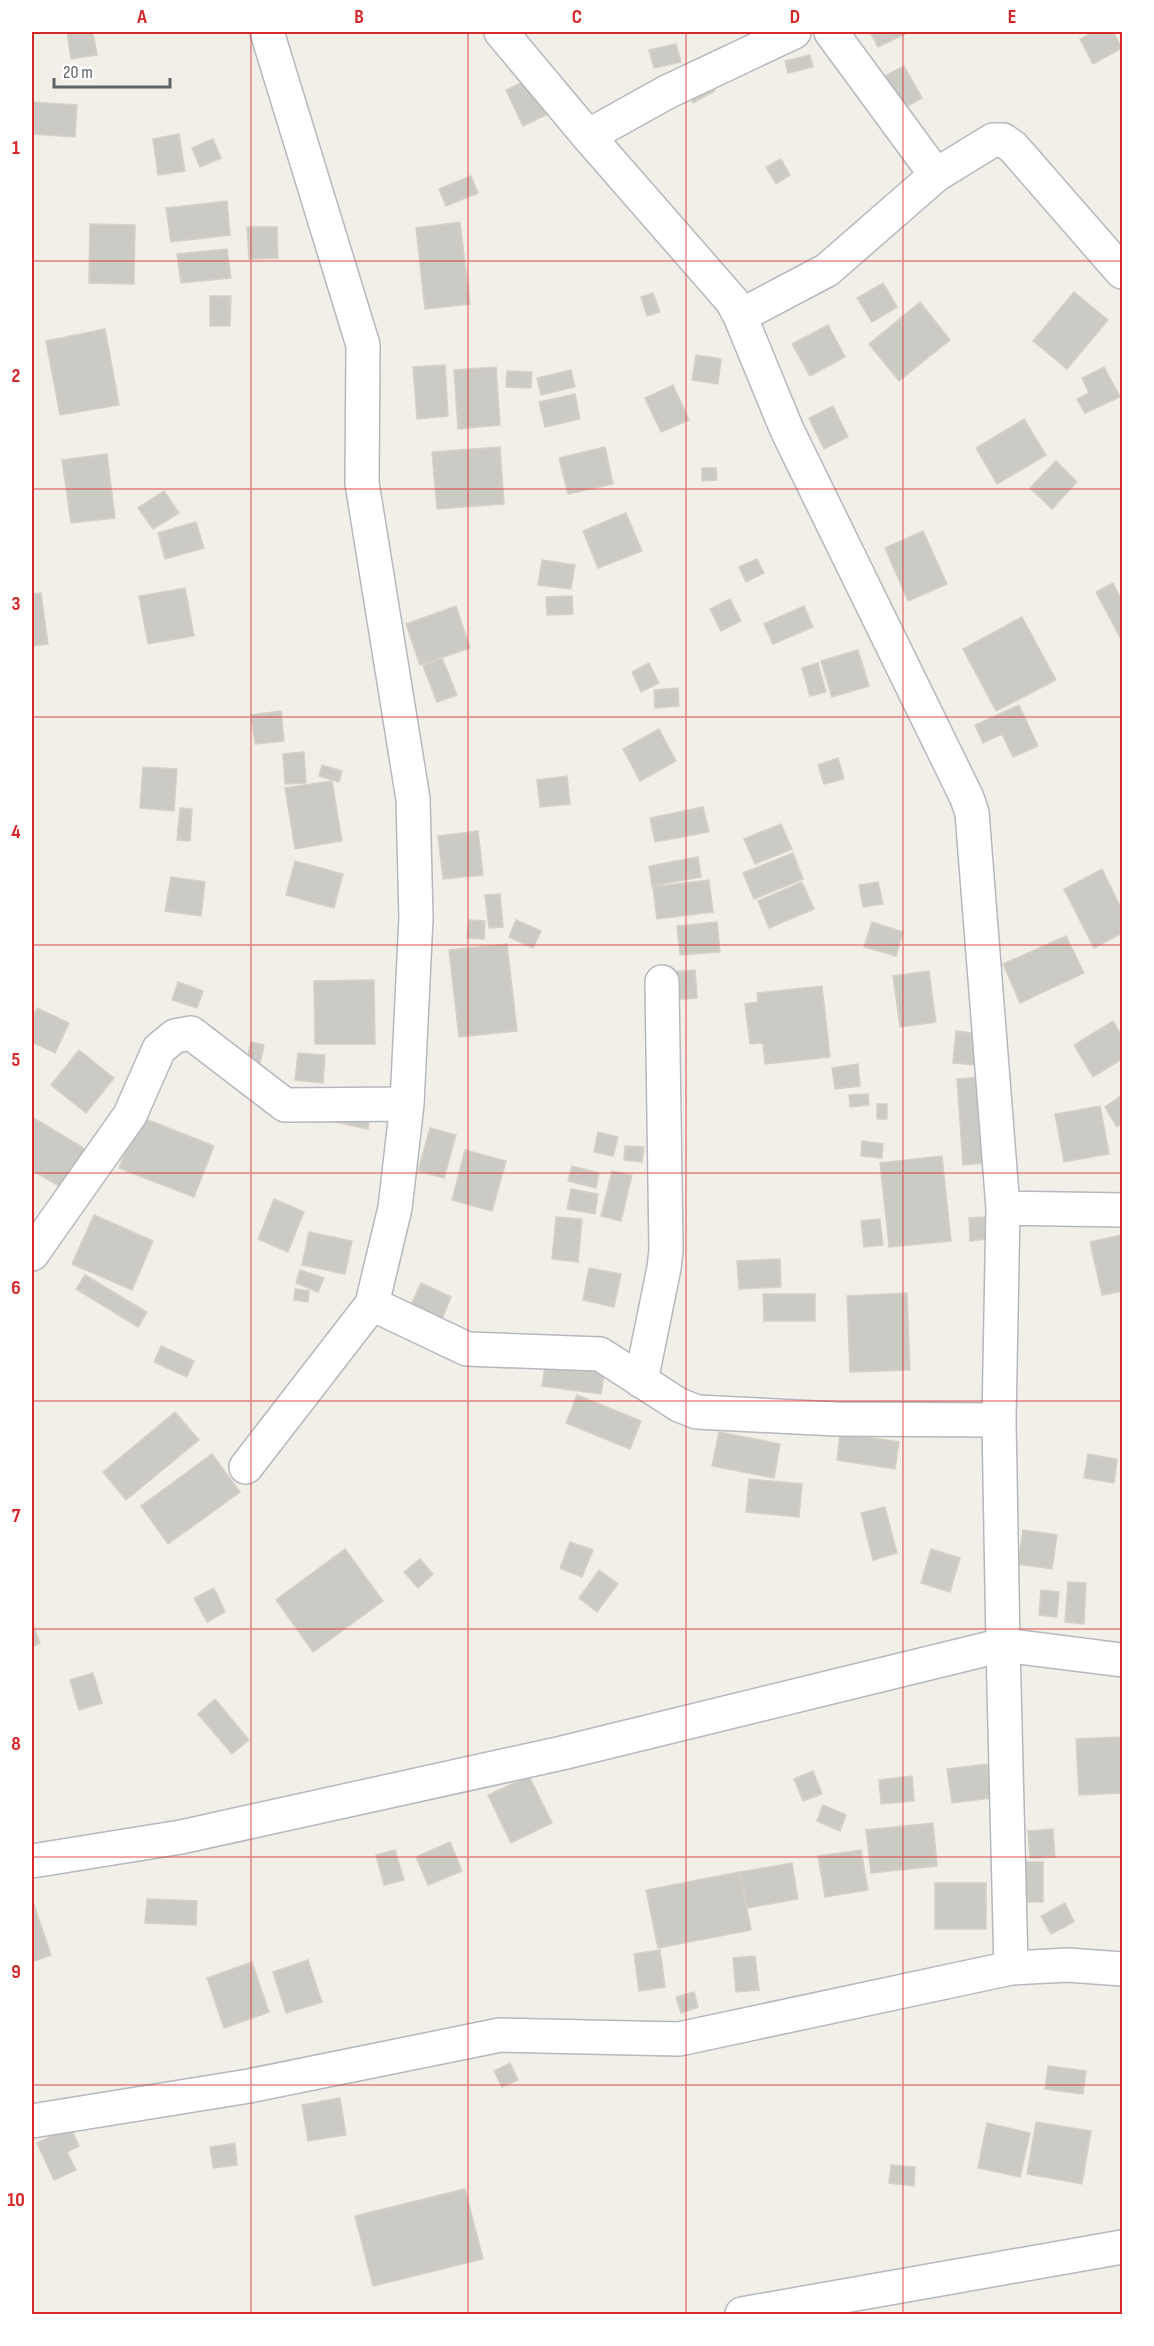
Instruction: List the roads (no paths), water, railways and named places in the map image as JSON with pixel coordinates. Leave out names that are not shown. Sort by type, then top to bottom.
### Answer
[{"type":"street","points":[[246,1467],[372,1304],[395,1208],[407,1104],[416,918],[413,799],[362,483],[363,345],[267,32]]},
{"type":"street","points":[[501,32],[732,301],[787,430],[968,798],[972,813],[1003,1208],[999,1420],[1011,1968]]},
{"type":"street","points":[[588,136],[667,92],[747,41],[794,32]]},
{"type":"street","points":[[831,32],[936,175]]},
{"type":"street","points":[[740,316],[827,270],[936,175],[983,144],[993,140],[1004,140],[1013,147],[1122,272]]},
{"type":"street","points":[[640,1381],[666,1250],[662,982]]},
{"type":"street","points":[[32,1254],[129,1115],[159,1049],[175,1036],[191,1033],[285,1105],[407,1104]]},
{"type":"street","points":[[1003,1208],[1122,1210]]},
{"type":"street","points":[[372,1304],[466,1349],[600,1354],[679,1405],[697,1412],[836,1419],[999,1420]]},
{"type":"street","points":[[32,1861],[181,1837],[562,1753],[1003,1645],[1122,1660]]},
{"type":"street","points":[[32,2121],[249,2086],[500,2035],[679,2039],[1011,1968],[1068,1965],[1122,1969]]},
{"type":"street","points":[[742,2314],[861,2303],[1122,2247]]}]
